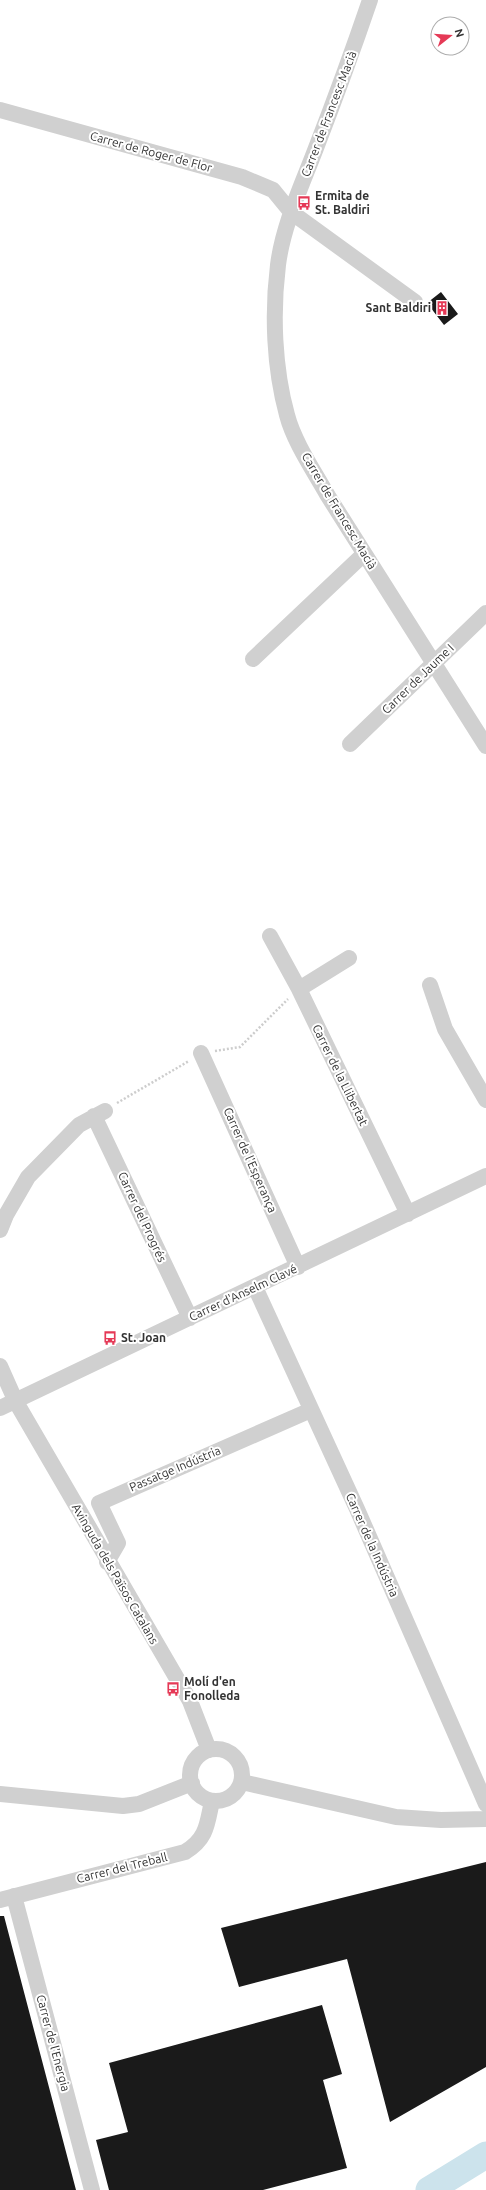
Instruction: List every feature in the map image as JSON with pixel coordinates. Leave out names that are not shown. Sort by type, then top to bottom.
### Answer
[{"type":"street","name":"Carrer de Francesc Macià","points":[[370,0],[342,81],[291,212],[278,264],[275,323],[279,372],[287,416],[304,453],[328,496],[364,554],[486,746]]},
{"type":"street","name":"Carrer de Roger de Flor","points":[[0,110],[242,177],[273,190],[291,212],[415,302]]},
{"type":"street","points":[[253,659],[364,554]]},
{"type":"street","name":"Carrer de Jaume I","points":[[350,744],[486,613]]},
{"type":"street","name":"Carrer de la Llibertat","points":[[270,936],[299,989],[408,1214]]},
{"type":"street","points":[[299,989],[349,958]]},
{"type":"street","points":[[430,985],[448,1034],[486,1100]]},
{"type":"street","name":"Carrer de l'Esperança","points":[[201,1053],[298,1267]]},
{"type":"street","name":"Carrer del Progrés","points":[[0,1230],[6,1215],[28,1177],[79,1125],[100,1114],[190,1318]]},
{"type":"street","name":"Carrer d'Anselm Clavé","points":[[0,1408],[16,1402],[486,1176]]},
{"type":"street","name":"Carrer de la Indústria","points":[[255,1287],[312,1410],[486,1804]]},
{"type":"street","name":"Avinguda dels Països Catalans","points":[[0,1366],[16,1402],[107,1562],[190,1701],[209,1750]]},
{"type":"street","name":"Passatge Indústria","points":[[107,1562],[118,1542],[99,1503],[312,1410]]},
{"type":"street","points":[[209,1750],[223,1750],[235,1756],[241,1768],[242,1782],[237,1792],[229,1798],[212,1801],[204,1798],[196,1790],[192,1783],[191,1772],[194,1761],[209,1750]]},
{"type":"street","points":[[242,1782],[396,1817],[441,1820],[486,1819]]},
{"type":"street","points":[[0,1794],[123,1806],[139,1804],[192,1783]]},
{"type":"street","name":"Carrer del Treball","points":[[7,1898],[185,1852],[195,1846],[203,1838],[212,1801]]},
{"type":"street","name":"Carrer de l'Energia","points":[[7,1898],[92,2190]]},
{"type":"building","name":"Sant Baldiri","points":[[441,292],[458,314],[444,325],[427,303]]},
{"type":"building","points":[[486,1862],[486,2067],[390,2122],[347,1959],[239,1987],[221,1928]]},
{"type":"building","points":[[0,1916],[4,1916],[76,2190],[0,2190]]},
{"type":"building","points":[[322,2005],[342,2074],[323,2080],[347,2168],[263,2190],[109,2190],[96,2140],[128,2132],[109,2063]]},
{"type":"waterway","points":[[429,2190],[486,2155]]},
{"type":"place","name":"Ermita de St. Baldiri","points":[[304,203]]},
{"type":"place","name":"Sant Baldiri","points":[[442,308]]},
{"type":"place","name":"St. Joan","points":[[110,1338]]},
{"type":"place","name":"Molí d'en Fonolleda","points":[[173,1689]]}]
